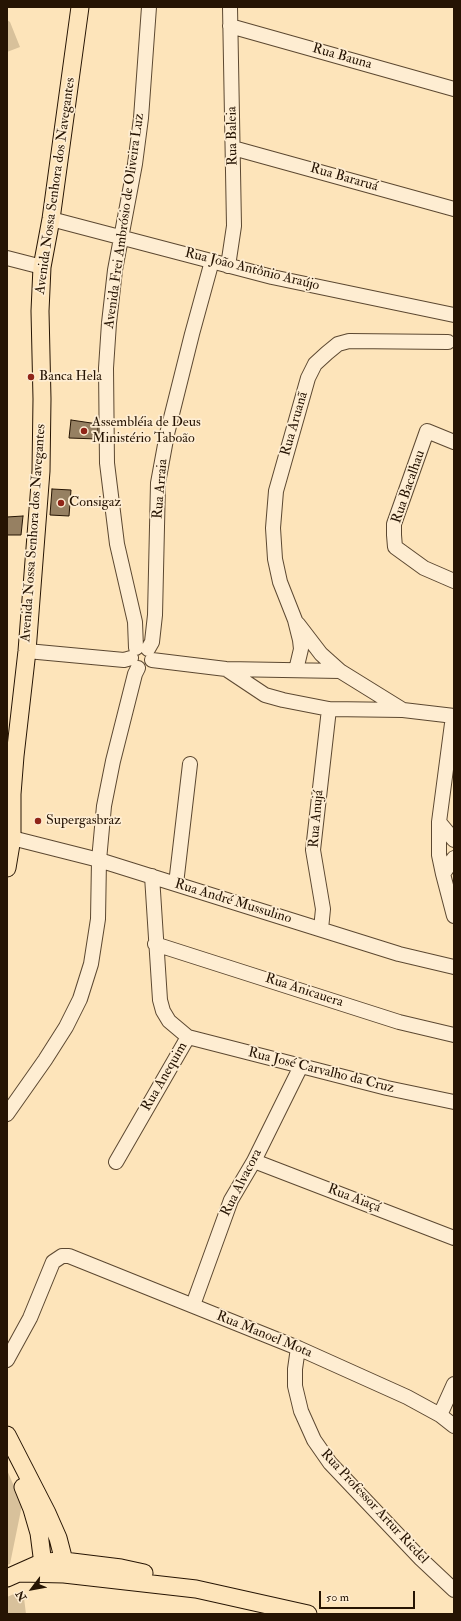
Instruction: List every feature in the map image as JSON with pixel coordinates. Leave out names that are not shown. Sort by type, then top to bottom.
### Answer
[{"type":"main road","name":"Avenida Nossa Senhora dos Navegantes","points":[[7,868],[12,838],[12,794],[15,756],[26,652],[41,471],[42,399],[40,311],[42,267],[51,218],[80,7]]},
{"type":"main road","points":[[7,1434],[58,1538],[64,1568]]},
{"type":"main road","points":[[7,1457],[32,1509],[39,1533],[43,1568]]},
{"type":"main road","points":[[13,1576],[43,1568],[64,1568],[196,1589],[308,1614]]},
{"type":"street","name":"Avenida Frei Ambrósio de Oliveira Luz","points":[[7,1114],[45,1060],[80,999],[91,964],[98,919],[99,860],[104,806],[113,760],[135,674],[141,657],[135,622],[117,544],[107,463],[107,353],[115,270],[135,164],[141,118],[149,7]]},
{"type":"street","name":"Rua Baleia","points":[[228,266],[234,226],[230,7]]},
{"type":"street","name":"Rua Bauna","points":[[230,26],[454,89]]},
{"type":"street","name":"Rua Bararuá","points":[[233,148],[454,209]]},
{"type":"street","name":"Rua João Antônio Araújo","points":[[51,218],[121,238],[272,277],[454,315]]},
{"type":"street","points":[[7,258],[42,267]]},
{"type":"street","name":"Rua Arraia","points":[[141,657],[152,642],[154,622],[158,483],[167,434],[212,261]]},
{"type":"street","name":"Rua Aruanã","points":[[296,670],[301,649],[295,620],[280,582],[275,559],[273,528],[276,491],[308,378],[315,364],[338,344],[350,341],[448,342]]},
{"type":"street","name":"Rua Bacalhau","points":[[454,442],[427,431],[394,524],[395,547],[424,568],[454,582]]},
{"type":"street","name":"Rua Aruanã","points":[[295,620],[321,654],[340,671],[403,710]]},
{"type":"street","points":[[26,652],[124,660],[141,657],[226,669],[340,671]]},
{"type":"street","points":[[226,669],[265,695],[283,700],[329,709],[403,710],[453,716],[439,822],[439,855],[454,916]]},
{"type":"street","name":"Rua Anujá","points":[[320,929],[323,909],[313,850],[329,709]]},
{"type":"street","points":[[176,884],[190,764]]},
{"type":"street","points":[[439,822],[454,840]]},
{"type":"street","name":"Rua André Mussulino","points":[[12,838],[99,860],[399,954],[454,967]]},
{"type":"street","points":[[443,874],[454,858]]},
{"type":"street","name":"Rua Anequim","points":[[116,1162],[188,1037],[169,1022],[163,1011],[160,1000],[155,944],[152,876]]},
{"type":"street","name":"Rua Anicauera","points":[[155,944],[399,1022],[454,1035]]},
{"type":"street","name":"Rua José Carvalho da Cruz","points":[[188,1037],[387,1088],[454,1102]]},
{"type":"street","name":"Rua Alvacora","points":[[193,1305],[231,1200],[254,1161],[301,1066]]},
{"type":"street","name":"Rua Aiaçá","points":[[254,1161],[454,1238]]},
{"type":"street","name":"Rua Manoel Mota","points":[[7,1360],[30,1318],[53,1262],[62,1256],[69,1256],[298,1348],[407,1397],[440,1415],[454,1426]]},
{"type":"street","name":"Rua Professor Artur Riedel","points":[[298,1348],[294,1386],[301,1412],[314,1440],[330,1463],[421,1560],[454,1590]]},
{"type":"street","points":[[440,1415],[454,1384]]},
{"type":"shaded area","points":[[7,20],[10,22],[20,47],[7,52]]},
{"type":"shaded area","points":[[7,1470],[22,1505],[10,1564],[7,1565]]},
{"type":"shaded area","points":[[23,1590],[26,1614],[7,1614],[7,1597]]},
{"type":"building","name":"Assembléia de Deus Ministério Taboão","points":[[71,420],[98,424],[98,439],[69,438]]},
{"type":"building","name":"Consigaz","points":[[52,489],[71,490],[69,516],[50,515]]},
{"type":"building","points":[[23,516],[21,535],[7,535],[7,517]]},
{"type":"place","name":"Banca Hela","points":[[31,377]]},
{"type":"place","name":"Assembléia de Deus Ministério Taboão","points":[[84,431]]},
{"type":"place","name":"Consigaz","points":[[61,503]]},
{"type":"place","name":"Supergasbraz","points":[[38,821]]}]
